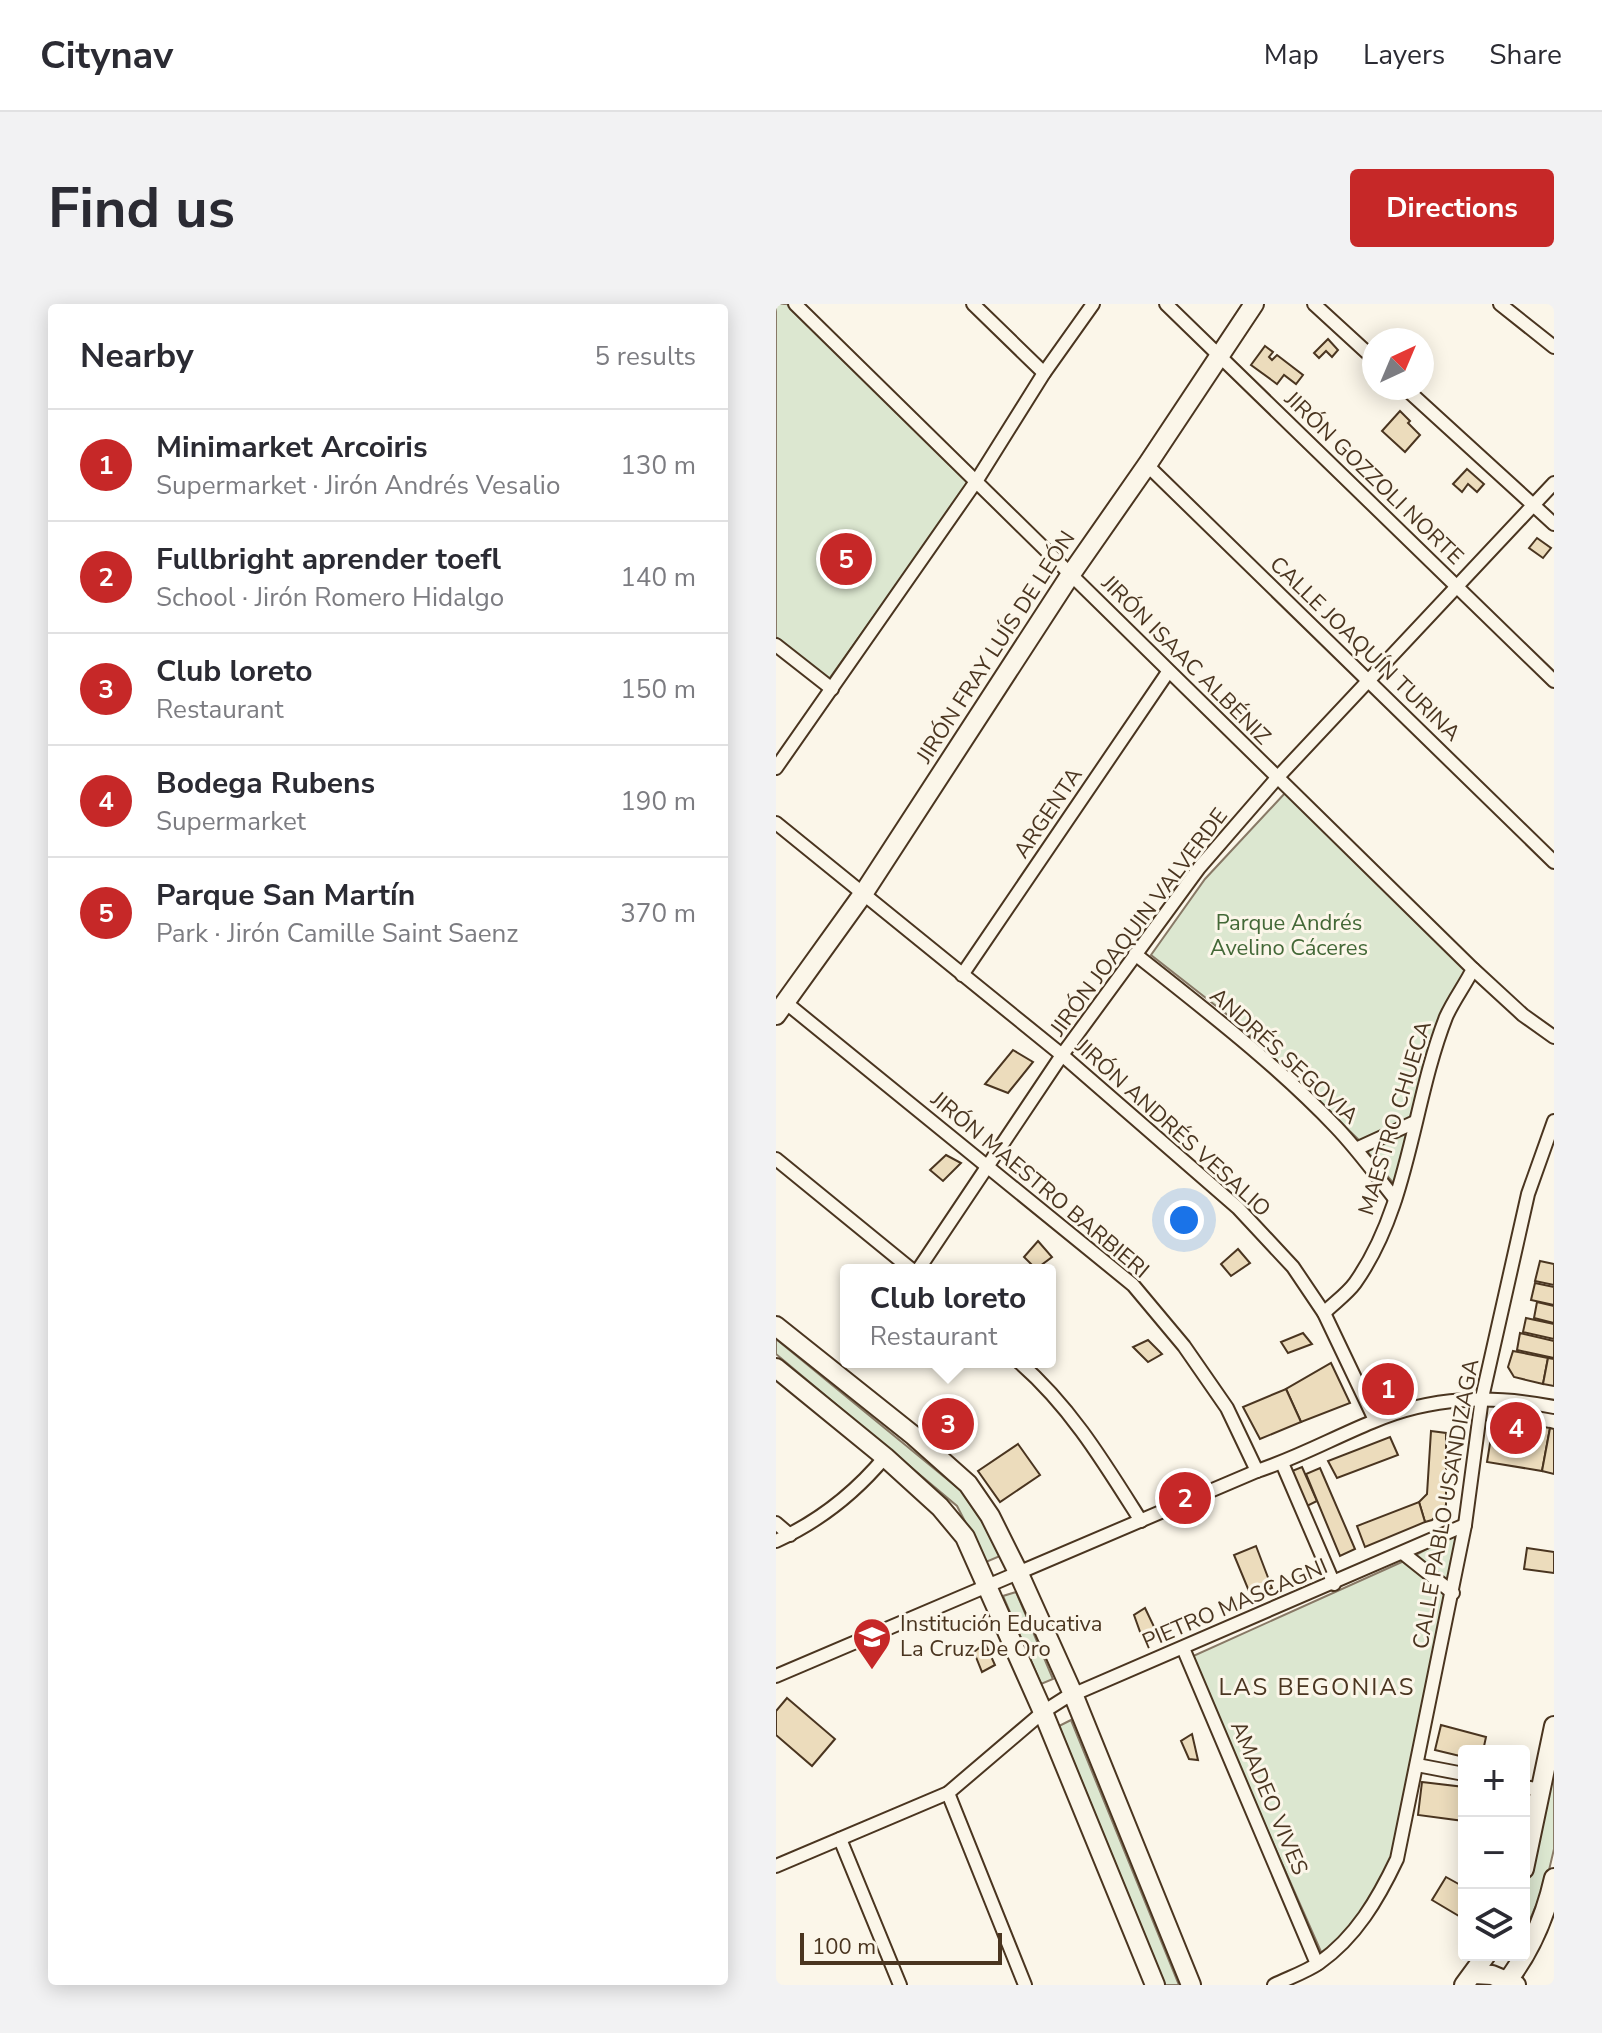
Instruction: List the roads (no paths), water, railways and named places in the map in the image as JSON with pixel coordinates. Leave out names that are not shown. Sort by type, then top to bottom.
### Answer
[{"type":"street","name":"JIRÓN ISAAC ALBÉNIZ","points":[[795,304],[1473,969],[1523,1015],[1554,1037]]},
{"type":"street","points":[[973,304],[1044,373]]},
{"type":"street","points":[[776,768],[977,480],[1044,373],[1093,304]]},
{"type":"street","name":"JIRÓN GOZZOLI NORTE","points":[[1166,304],[1554,681]]},
{"type":"street","name":"JIRÓN FRAY LUÍS DE LEÓN","points":[[781,1009],[863,894],[1071,574],[1254,304]]},
{"type":"street","points":[[1314,304],[1362,348]]},
{"type":"street","points":[[1500,304],[1554,347]]},
{"type":"street","points":[[1418,400],[1554,524]]},
{"type":"street","name":"CALLE JOAQUÍN TURINA","points":[[1147,465],[1554,862]]},
{"type":"street","name":"JIRÓN JOAQUIN VALVERDE","points":[[919,1264],[1062,1055],[1199,868],[1277,778],[1554,483]]},
{"type":"street","points":[[776,645],[832,689]]},
{"type":"street","name":"ARGENTA","points":[[962,975],[1168,672]]},
{"type":"street","name":"JIRÓN ANDRÉS VESALIO","points":[[776,823],[1062,1055],[1238,1208],[1293,1267],[1324,1313],[1375,1420]]},
{"type":"street","name":"ANDRÉS SEGOVIA","points":[[1135,954],[1276,1069],[1356,1149],[1395,1199]]},
{"type":"street","name":"MAESTRO CHUECA","points":[[1324,1313],[1353,1285],[1367,1264],[1395,1199],[1447,1015],[1473,969]]},
{"type":"street","name":"JIRÓN MAESTRO BARBIERI","points":[[781,1009],[986,1164],[1133,1285],[1184,1346],[1227,1408],[1257,1471]]},
{"type":"street","name":"CALLE PABLO USANDIZAGA","points":[[1274,1985],[1317,1964],[1347,1940],[1380,1896],[1397,1859],[1453,1593],[1482,1398],[1528,1194],[1554,1121]]},
{"type":"street","points":[[1356,1149],[1415,1122]]},
{"type":"street","points":[[776,1159],[907,1264]]},
{"type":"street","points":[[776,1326],[914,1436],[968,1484],[990,1516],[1073,1694],[1191,1985]]},
{"type":"street","points":[[776,1368],[885,1457],[940,1507],[965,1537],[1043,1712],[1155,1985]]},
{"type":"street","points":[[1026,1368],[1041,1381],[1090,1440],[1141,1521]]},
{"type":"street","points":[[776,1676],[1282,1463],[1375,1420],[1424,1406],[1482,1398],[1511,1399],[1554,1407]]},
{"type":"street","points":[[776,1541],[824,1515],[860,1486],[885,1457]]},
{"type":"street","points":[[1282,1463],[1334,1584]]},
{"type":"street","points":[[776,1523],[790,1535]]},
{"type":"street","name":"PIETRO MASCAGNI","points":[[776,1866],[948,1793],[1043,1712],[1073,1694],[1270,1608],[1404,1554],[1465,1525]]},
{"type":"street","points":[[1404,1554],[1453,1593]]},
{"type":"street","name":"AMADEO VIVES","points":[[1183,1648],[1317,1964]]},
{"type":"street","points":[[1530,1817],[1533,1789],[1554,1726]]},
{"type":"street","points":[[1417,1765],[1458,1773]]},
{"type":"street","points":[[948,1793],[1025,1985]]},
{"type":"street","points":[[840,1839],[900,1985]]},
{"type":"street","points":[[1469,1980],[1492,1975],[1509,1984],[1545,1914],[1554,1878]]},
{"type":"street","points":[[1469,1980],[1482,1961]]},
{"type":"place","name":"Parque San Martín","points":[[846,559]]},
{"type":"place","name":"Minimarket Arcoiris","points":[[1388,1389]]},
{"type":"place","name":"Club loreto","points":[[948,1424]]},
{"type":"place","name":"Bodega Rubens","points":[[1516,1428]]},
{"type":"place","name":"Fullbright aprender toefl","points":[[1185,1498]]},
{"type":"place","name":"Institución Educativa La Cruz De Oro","points":[[872,1671]]},
{"type":"district","name":"LAS BEGONIAS","points":[[1317,1687]]},
{"type":"park label","name":"Parque Andrés Avelino Cáceres","points":[[1289,936]]}]
